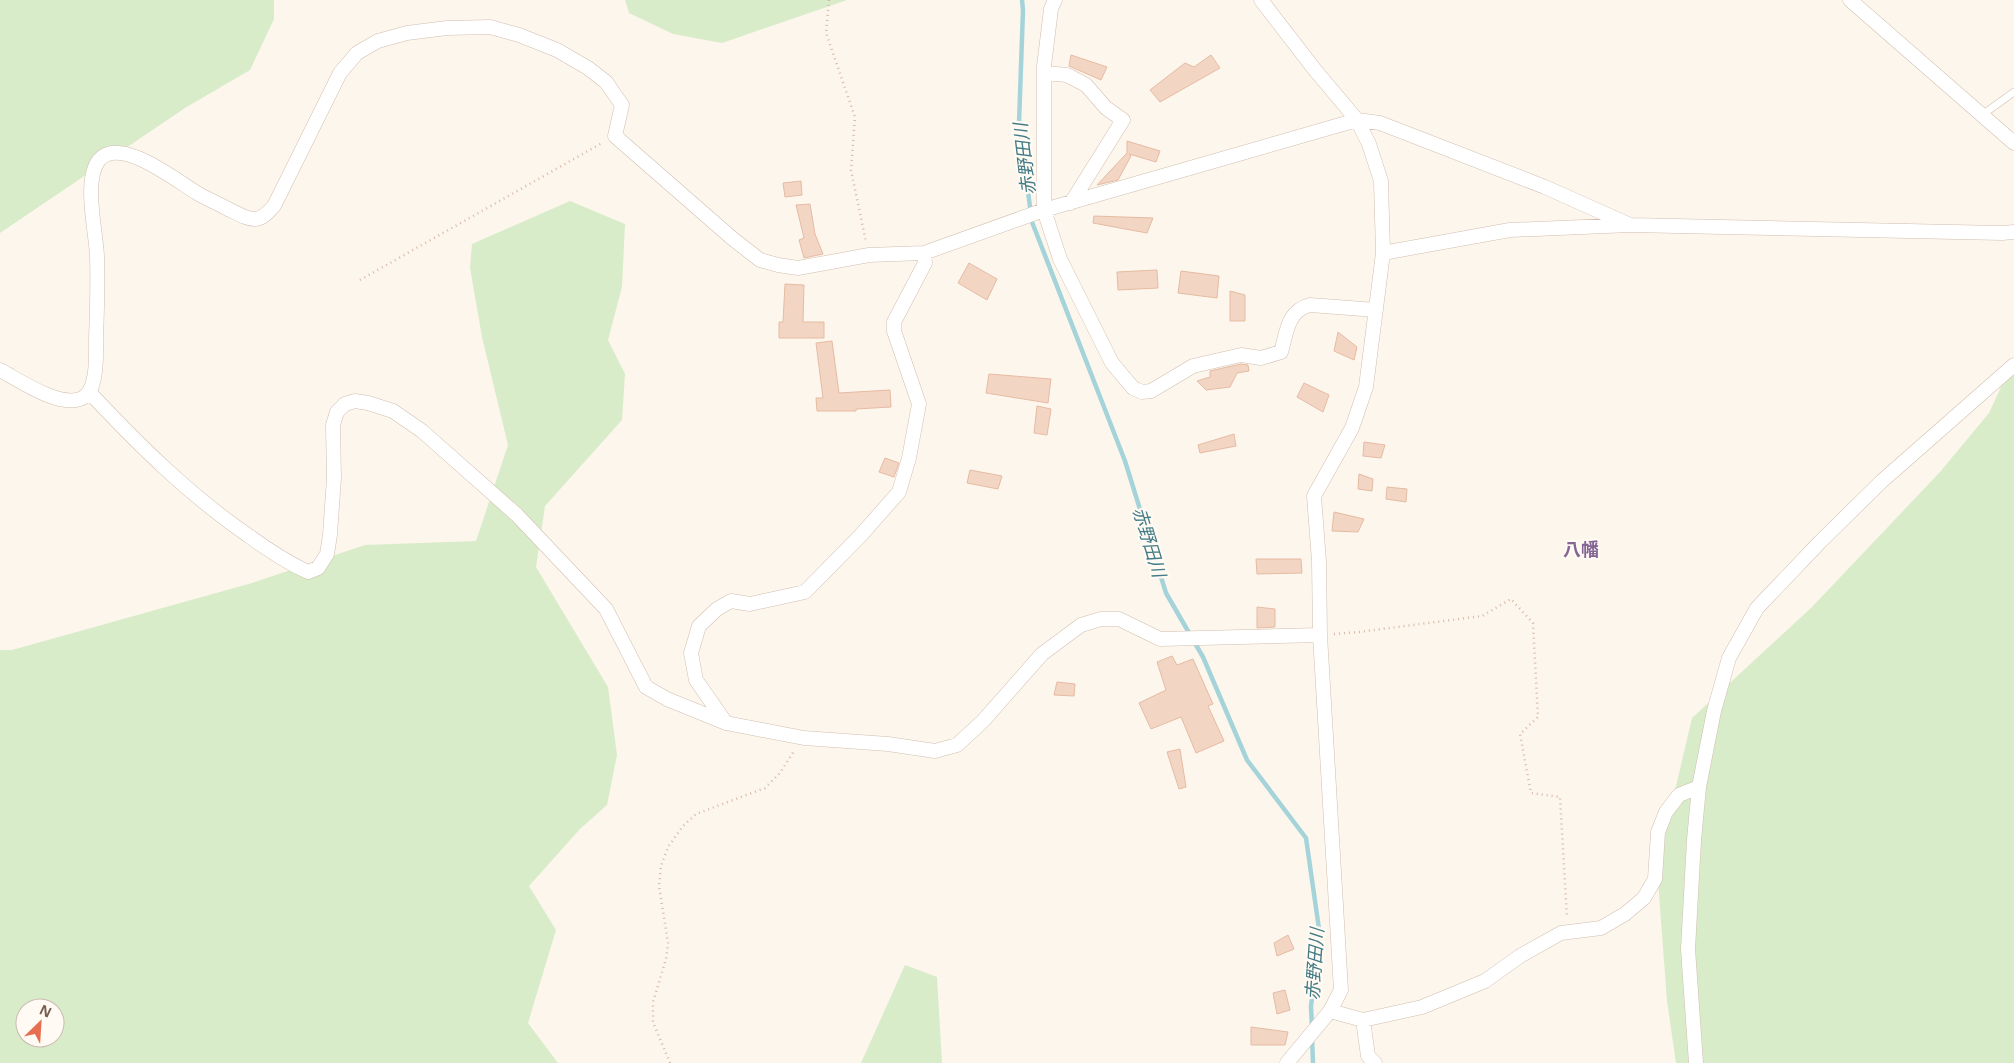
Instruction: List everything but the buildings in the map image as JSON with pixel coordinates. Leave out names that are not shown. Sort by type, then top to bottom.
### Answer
[{"type":"street","points":[[1055,0],[1051,9],[1044,73],[1042,211],[1060,259],[1112,363],[1134,388],[1142,392],[1151,391],[1193,366],[1241,355],[1261,358],[1281,352],[1291,319],[1301,308],[1310,306],[1376,310]]},
{"type":"street","points":[[1261,0],[1315,70],[1358,120],[1369,144],[1381,181],[1383,253],[1366,387],[1352,428],[1314,496],[1320,635],[1342,978],[1341,990],[1330,1011],[1287,1063]]},
{"type":"street","points":[[1850,0],[2014,143]]},
{"type":"street","points":[[0,370],[54,398],[67,400],[81,399],[89,392],[93,381],[97,330],[97,257],[90,190],[92,176],[100,159],[108,154],[123,154],[143,159],[198,194],[239,214],[255,219],[265,215],[274,206],[340,73],[356,53],[378,41],[407,32],[447,28],[490,27],[519,35],[557,50],[588,68],[606,82],[622,104],[615,136],[760,260],[778,265],[798,268],[869,255],[924,253],[1042,211],[1358,120],[1380,123],[1545,188],[1630,225]]},
{"type":"street","points":[[1044,73],[1067,75],[1086,84],[1106,108],[1124,120],[1071,203]]},
{"type":"street","points":[[1383,253],[1510,230],[1630,225],[2014,232]]},
{"type":"street","points":[[726,723],[696,680],[691,653],[698,626],[717,609],[731,600],[750,604],[805,592],[861,535],[899,492],[909,458],[918,404],[894,332],[894,322],[925,263],[924,253]]},
{"type":"street","points":[[1696,1063],[1688,950],[1694,840],[1699,787],[1714,711],[1729,658],[1757,608],[1820,542],[1882,481],[2014,365]]},
{"type":"street","points":[[89,392],[138,444],[218,515],[286,562],[308,572],[318,568],[327,554],[334,478],[333,425],[337,412],[345,404],[355,401],[368,402],[393,411],[422,431],[517,515],[606,609],[646,687],[667,699],[726,723],[804,738],[888,744],[935,751],[957,745],[983,721],[1042,654],[1081,625],[1101,619],[1119,619],[1160,639],[1320,635]]},
{"type":"street","points":[[1330,1011],[1363,1020],[1422,1007],[1485,981],[1520,956],[1561,933],[1601,928],[1625,914],[1644,898],[1655,879],[1658,832],[1666,812],[1679,795],[1699,787]]},
{"type":"street","points":[[1363,1020],[1368,1056],[1375,1063]]},
{"type":"lane","points":[[1982,115],[2014,92]]},
{"type":"path","points":[[829,0],[826,33],[855,117],[851,170],[869,255]]},
{"type":"path","points":[[360,280],[615,136]]},
{"type":"path","points":[[1320,635],[1359,632],[1482,616],[1511,599],[1533,623],[1538,717],[1520,734],[1531,793],[1560,797],[1568,932]]},
{"type":"path","points":[[670,1063],[654,1022],[653,1002],[666,959],[668,943],[660,886],[661,866],[668,847],[683,826],[696,814],[765,788],[780,773],[804,738]]},
{"type":"green space","points":[[0,0],[274,0],[274,19],[250,70],[185,108],[0,233]]},
{"type":"green space","points":[[625,0],[847,0],[722,43],[673,34],[629,13]]},
{"type":"green space","points":[[570,201],[625,224],[622,287],[608,340],[625,374],[622,420],[545,506],[536,567],[608,687],[617,755],[607,805],[580,829],[529,886],[556,930],[528,1023],[558,1063],[0,1063],[0,650],[12,650],[252,583],[365,545],[476,541],[508,445],[482,337],[470,268],[472,244]]},
{"type":"green space","points":[[2014,359],[2014,1063],[1676,1063],[1667,1001],[1657,867],[1692,718],[1812,607],[1940,472],[1989,413]]},
{"type":"green space","points":[[905,965],[937,977],[942,1063],[861,1063]]},
{"type":"waterway","name":"赤野田川","points":[[1022,0],[1019,123],[1032,222],[1125,461],[1166,593],[1203,657],[1247,760],[1306,838],[1320,936],[1311,1006],[1312,1027]]},
{"type":"waterway","name":"赤野田川","points":[[1312,1037],[1313,1063]]},
{"type":"district","name":"八幡","points":[[1581,549]]}]
